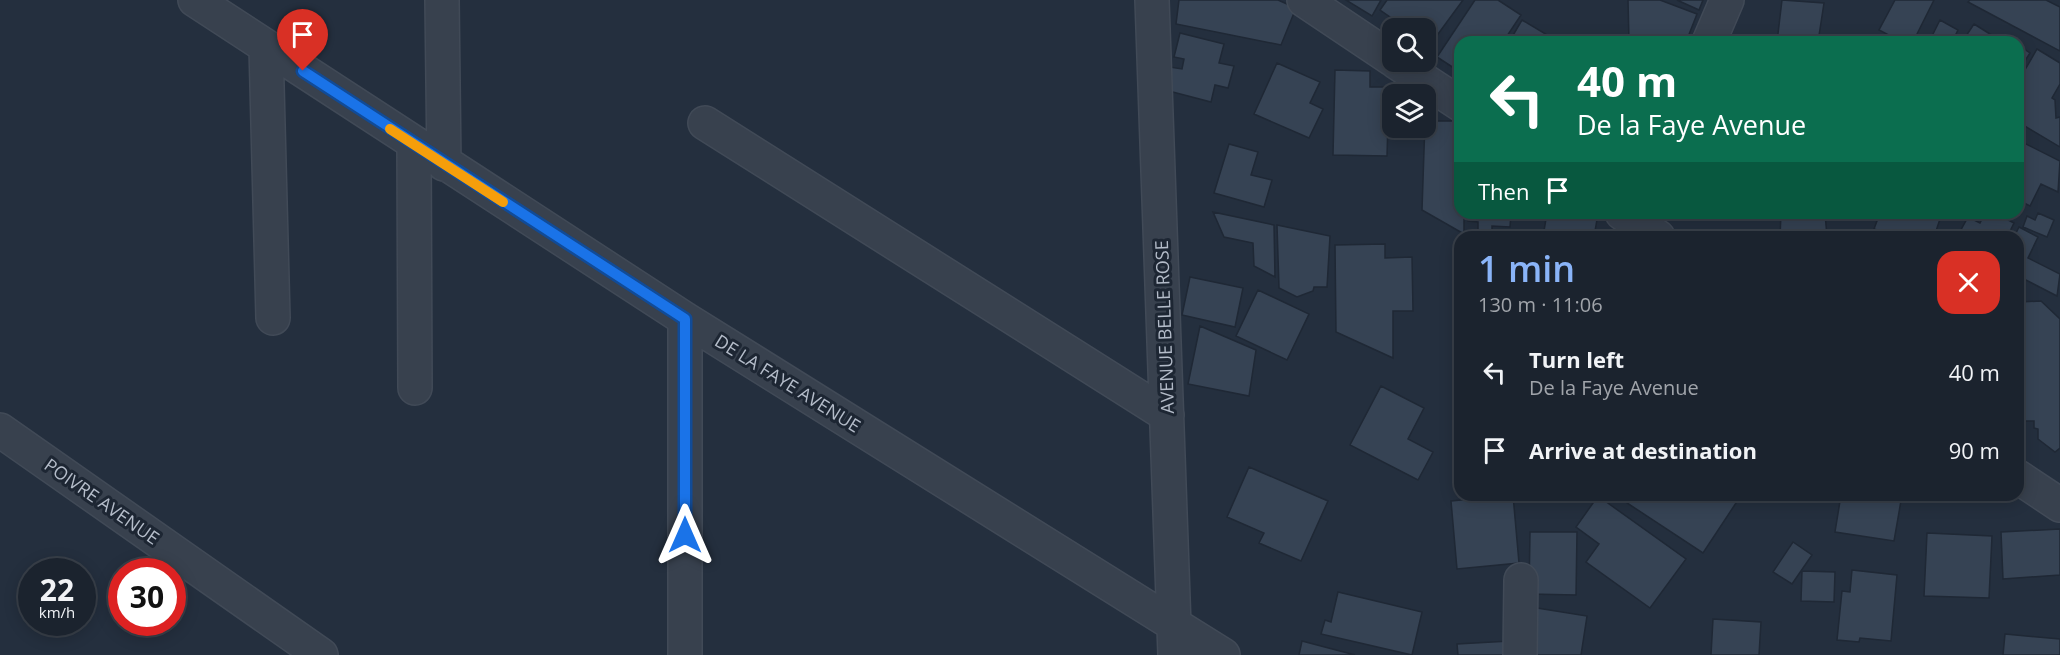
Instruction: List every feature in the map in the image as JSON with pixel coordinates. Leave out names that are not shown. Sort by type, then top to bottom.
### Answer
[{"type":"street","name":"DE LA FAYE AVENUE","points":[[195,0],[414,145],[1175,639],[1222,655]]},
{"type":"street","points":[[442,0],[444,164]]},
{"type":"street","name":"AVENUE BELLE ROSE","points":[[1152,0],[1175,639]]},
{"type":"street","points":[[1304,0],[1382,52]]},
{"type":"street","points":[[1712,36],[1728,0]]},
{"type":"street","points":[[266,46],[273,318]]},
{"type":"street","points":[[1411,72],[1454,100]]},
{"type":"street","points":[[705,123],[1167,414]]},
{"type":"street","points":[[414,145],[415,388]]},
{"type":"street","points":[[1631,219],[1649,231]]},
{"type":"street","points":[[685,319],[685,655]]},
{"type":"street","name":"POIVRE AVENUE","points":[[0,430],[321,655]]},
{"type":"street","points":[[2024,481],[2060,506]]},
{"type":"street","points":[[1520,655],[1521,579]]},
{"type":"building","points":[[1179,0],[1278,0],[1296,8],[1281,45],[1176,24]]},
{"type":"building","points":[[1346,0],[1381,0],[1372,16]]},
{"type":"building","points":[[1387,0],[1463,0],[1436,37],[1436,18],[1392,18],[1380,10]]},
{"type":"building","points":[[1475,0],[1498,0],[1521,15],[1507,36],[1454,36],[1454,68],[1437,57]]},
{"type":"building","points":[[1628,0],[1660,0],[1697,14],[1688,36],[1629,36]]},
{"type":"building","points":[[1677,0],[1703,0],[1699,10]]},
{"type":"building","points":[[1782,0],[1824,3],[1819,36],[1778,36]]},
{"type":"building","points":[[1895,0],[1934,0],[1916,36],[1890,36],[1879,30]]},
{"type":"building","points":[[1970,0],[2046,0],[2060,7],[2060,51],[1968,2]]},
{"type":"building","points":[[1522,20],[1549,36],[1513,36]]},
{"type":"building","points":[[1940,20],[1958,30],[1955,36],[1932,36]]},
{"type":"building","points":[[1974,24],[1993,36],[1966,36]]},
{"type":"building","points":[[1180,33],[1224,44],[1219,63],[1234,66],[1228,88],[1215,85],[1211,102],[1165,90],[1170,67],[1182,69],[1184,59],[1174,57]]},
{"type":"building","points":[[2024,49],[2030,53],[2024,62]]},
{"type":"building","points":[[2037,49],[2060,63],[2060,84],[2052,98],[2055,100],[2056,118],[2060,117],[2060,147],[2024,126],[2024,72]]},
{"type":"building","points":[[1277,63],[1320,82],[1310,103],[1323,109],[1309,138],[1254,114]]},
{"type":"building","points":[[1335,70],[1370,71],[1370,87],[1382,87],[1382,138],[1388,138],[1387,156],[1333,155]]},
{"type":"building","points":[[1436,121],[1454,121],[1454,219],[1464,219],[1464,231],[1459,231],[1422,210],[1424,138],[1436,138]]},
{"type":"building","points":[[2024,143],[2060,161],[2058,192],[2041,184],[2030,206],[2024,203]]},
{"type":"building","points":[[1229,144],[1258,152],[1251,175],[1272,180],[1264,207],[1214,193]]},
{"type":"building","points":[[1213,212],[1274,225],[1275,277],[1254,266],[1253,243],[1224,237]]},
{"type":"building","points":[[2038,213],[2054,220],[2047,237],[2023,227],[2027,216],[2035,220]]},
{"type":"building","points":[[1468,219],[1511,219],[1510,227],[1492,226],[1492,231],[1478,231],[1478,222],[1468,221]]},
{"type":"building","points":[[1546,219],[1597,219],[1595,231],[1544,231]]},
{"type":"building","points":[[1781,219],[1826,219],[1826,231],[1780,231]]},
{"type":"building","points":[[1878,219],[1940,219],[1936,231],[1874,229]]},
{"type":"building","points":[[1967,219],[1980,223],[1982,219],[2006,219],[2014,223],[2010,231],[1960,231]]},
{"type":"building","points":[[1277,225],[1330,236],[1327,287],[1314,287],[1313,291],[1297,297],[1279,288]]},
{"type":"building","points":[[2019,227],[2038,237],[2028,258],[2060,274],[2057,296],[2024,279],[2024,231],[2017,231]]},
{"type":"building","points":[[1385,244],[1385,258],[1412,257],[1413,311],[1393,311],[1393,358],[1336,332],[1335,245]]},
{"type":"building","points":[[1190,277],[1243,288],[1235,327],[1182,315]]},
{"type":"building","points":[[1258,290],[1309,314],[1287,360],[1236,336]]},
{"type":"building","points":[[2041,301],[2060,319],[2060,448],[2055,452],[2038,439],[2038,429],[2034,428],[2034,421],[2024,421],[2024,302]]},
{"type":"building","points":[[1200,326],[1256,350],[1249,396],[1188,384]]},
{"type":"building","points":[[1381,386],[1424,408],[1408,439],[1433,452],[1418,480],[1350,445]]},
{"type":"building","points":[[1249,467],[1328,501],[1301,561],[1259,543],[1264,533],[1227,517]]},
{"type":"building","points":[[1451,501],[1514,501],[1519,563],[1457,569]]},
{"type":"building","points":[[1594,501],[1605,501],[1686,559],[1650,608],[1586,562],[1599,544],[1576,527]]},
{"type":"building","points":[[1624,501],[1733,501],[1736,503],[1703,553]]},
{"type":"building","points":[[1840,501],[1901,501],[1894,541],[1835,532]]},
{"type":"building","points":[[2060,529],[2060,575],[2003,579],[2001,532]]},
{"type":"building","points":[[1530,532],[1577,532],[1576,595],[1529,594]]},
{"type":"building","points":[[1927,533],[1992,536],[1989,598],[1924,596]]},
{"type":"building","points":[[1793,542],[1812,555],[1792,584],[1773,572]]},
{"type":"building","points":[[1852,570],[1897,575],[1891,641],[1860,638],[1859,642],[1837,640],[1842,591],[1850,592]]},
{"type":"building","points":[[1802,571],[1835,572],[1834,602],[1801,601]]},
{"type":"building","points":[[1338,592],[1422,612],[1412,655],[1321,634],[1325,620],[1331,622]]},
{"type":"building","points":[[1537,608],[1587,616],[1581,655],[1530,655]]},
{"type":"building","points":[[1713,619],[1761,622],[1759,655],[1711,655]]},
{"type":"building","points":[[2005,634],[2060,639],[2060,655],[2003,655]]},
{"type":"building","points":[[1302,641],[1355,655],[1299,655]]},
{"type":"building","points":[[1510,641],[1511,655],[1458,655],[1457,644]]},
{"type":"slow traffic","points":[[390,129],[503,202]]},
{"type":"route","points":[[303,71],[685,319],[685,535]]}]
